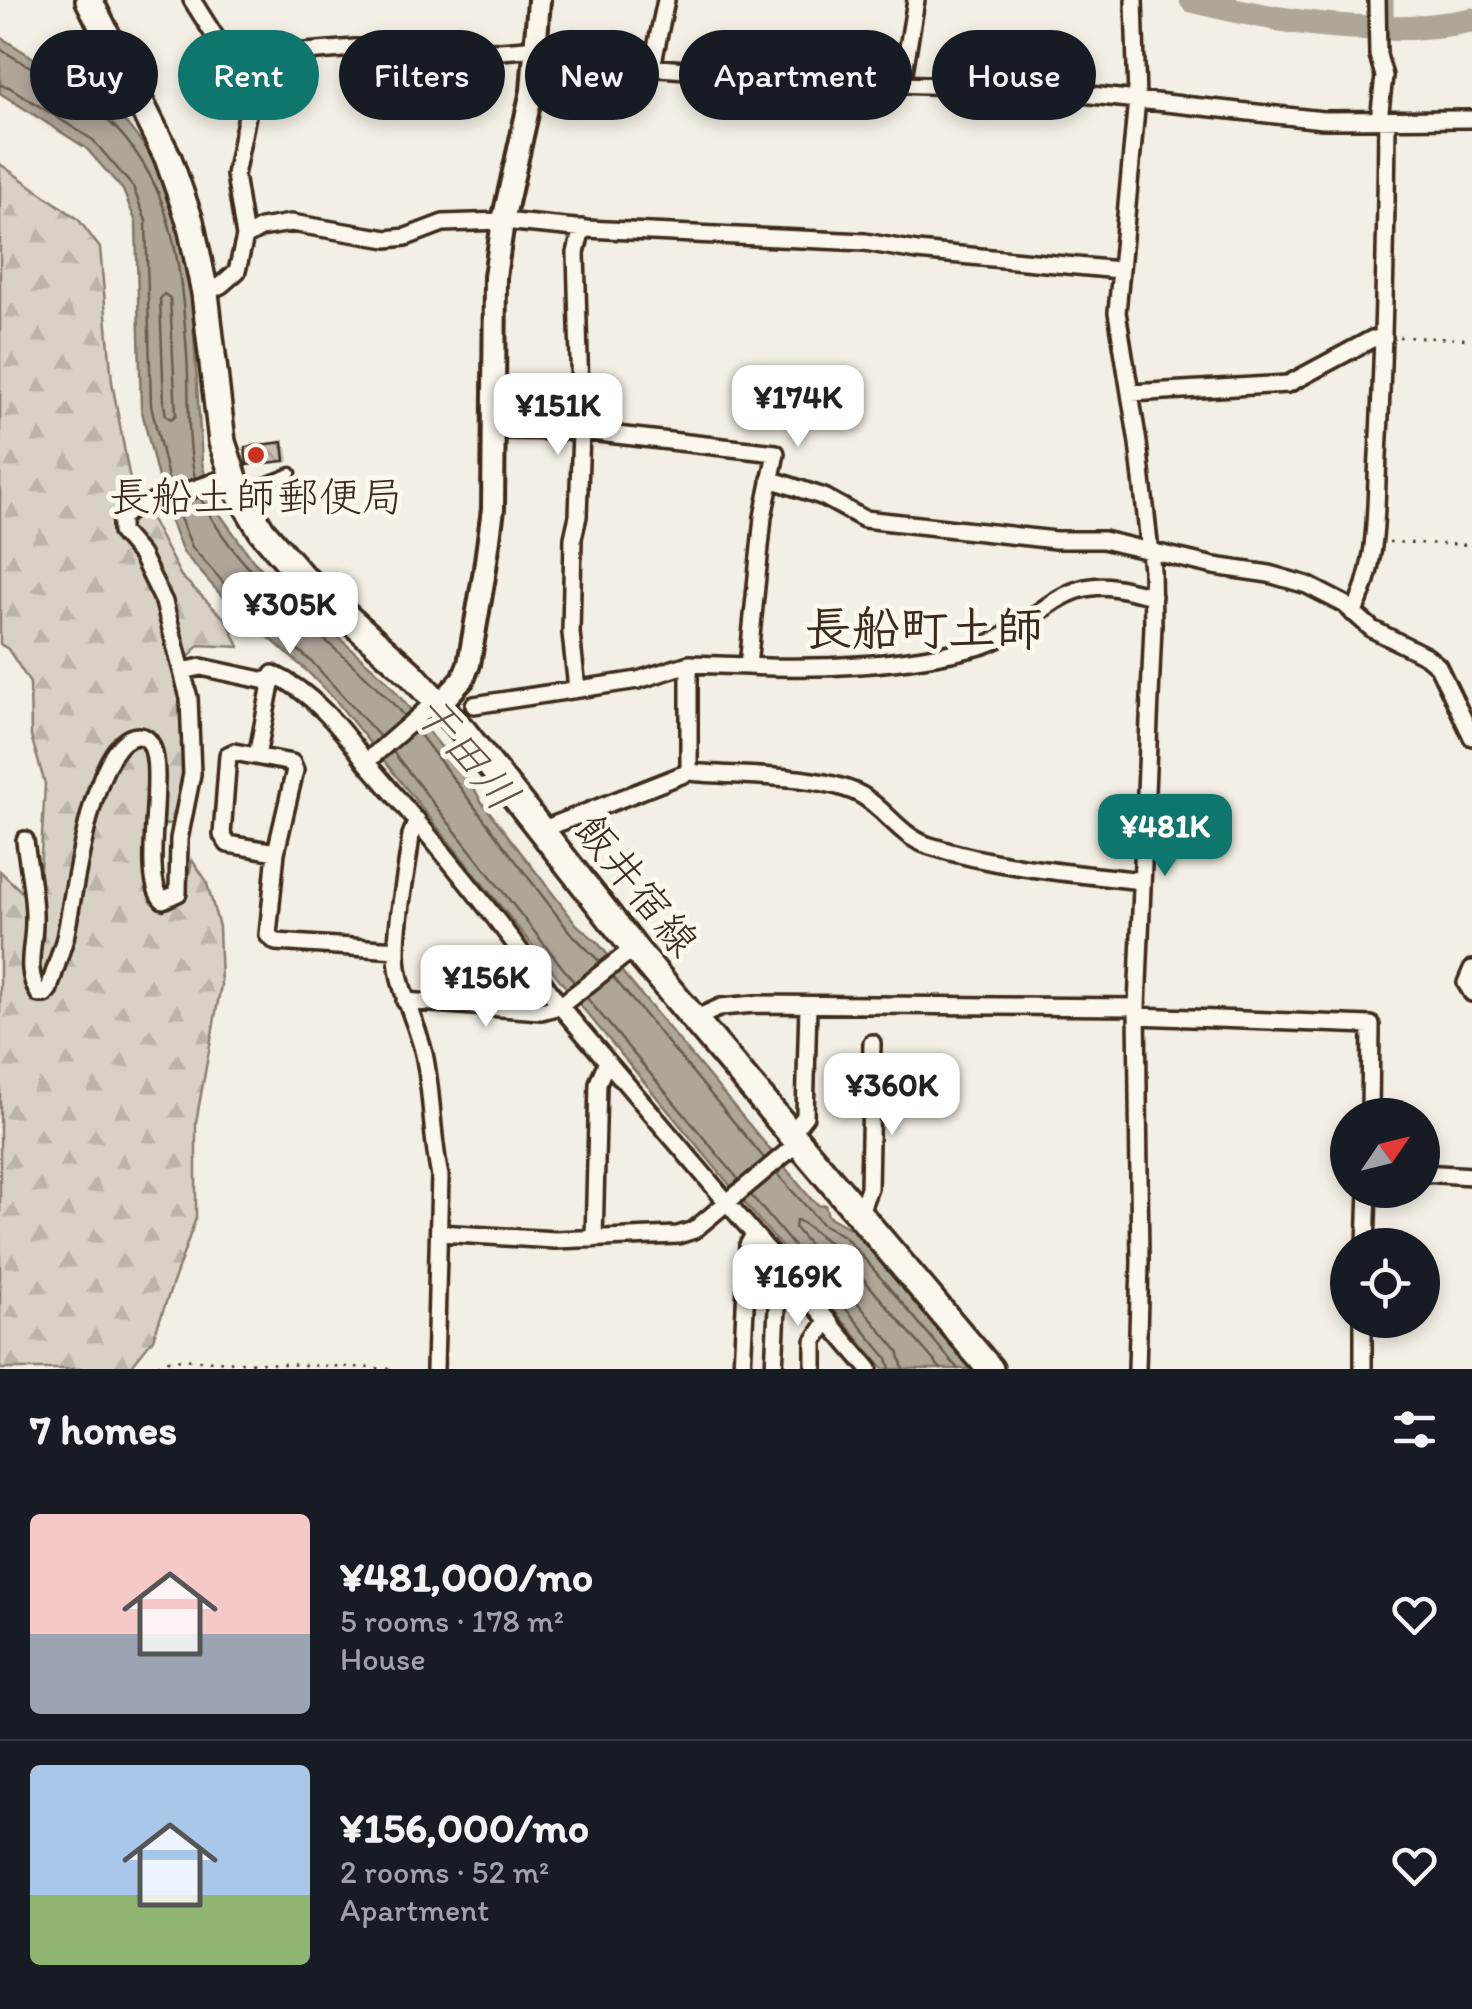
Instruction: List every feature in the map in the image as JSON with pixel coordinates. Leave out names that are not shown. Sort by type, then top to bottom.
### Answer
[{"type":"main road","name":"飯井宿線","points":[[89,0],[168,158],[190,220],[205,293],[226,484],[302,577],[412,674],[434,706],[541,830],[629,952],[694,1019],[791,1143],[856,1212],[990,1369]]},
{"type":"street","points":[[192,0],[211,30]]},
{"type":"street","points":[[538,30],[539,0]]},
{"type":"street","points":[[659,34],[666,0]]},
{"type":"street","points":[[911,30],[916,0]]},
{"type":"street","points":[[1354,613],[1370,574],[1384,338],[1384,76],[1378,54],[1376,1]]},
{"type":"street","points":[[1134,6],[1137,100],[1117,312],[1131,392],[1153,596],[1137,1012],[1137,1369]]},
{"type":"street","points":[[319,50],[525,49]]},
{"type":"street","points":[[912,84],[1026,88],[1324,120],[1472,118]]},
{"type":"street","points":[[205,293],[222,285],[237,271],[245,237],[235,175],[246,120]]},
{"type":"street","points":[[369,759],[463,679],[469,664],[493,508],[495,277],[526,120]]},
{"type":"street","points":[[245,237],[261,228],[292,223],[386,239],[406,237],[443,223],[503,221],[865,242],[918,251],[1119,270]]},
{"type":"street","points":[[577,689],[571,633],[572,538],[578,516],[581,431],[576,253],[582,228]]},
{"type":"street","points":[[1131,392],[1288,384],[1372,340],[1384,338]]},
{"type":"street","points":[[495,430],[581,431],[776,454],[758,556],[748,666]]},
{"type":"street","points":[[770,479],[824,496],[864,519],[1055,540],[1103,540],[1307,585],[1354,613],[1372,629],[1438,666],[1472,737]]},
{"type":"street","points":[[24,840],[34,922],[31,972],[39,994],[45,994],[64,938],[99,780],[128,740],[139,736],[152,748],[158,788],[150,858],[152,879],[158,897],[163,900],[178,893],[179,838],[192,774],[192,716],[164,602],[141,555],[121,532],[121,518],[130,510],[226,484]]},
{"type":"street","points":[[474,705],[638,680],[689,664],[832,668],[955,652],[1002,639],[1068,594],[1091,586],[1153,596]]},
{"type":"street","points":[[689,664],[689,772]]},
{"type":"street","points":[[183,671],[201,667],[271,682]]},
{"type":"street","points":[[257,756],[272,674],[301,691],[369,759],[607,1061],[869,1369]]},
{"type":"street","points":[[276,852],[228,844],[222,835],[228,755],[234,752],[292,764],[295,770],[276,852],[268,934],[276,942],[396,950]]},
{"type":"street","points":[[541,830],[689,772],[820,782],[862,796],[904,834],[925,844],[1010,865],[1142,882]]},
{"type":"street","points":[[417,820],[411,836],[396,950],[405,1001],[424,1052],[440,1176],[435,1369]]},
{"type":"street","points":[[405,1001],[541,1012],[564,1004],[629,952]]},
{"type":"street","points":[[1472,969],[1466,983],[1472,992]]},
{"type":"street","points":[[439,1233],[555,1240],[678,1235],[694,1230],[791,1143],[805,1116],[808,1005]]},
{"type":"street","points":[[694,1019],[721,1007],[808,1005],[1137,1012],[1371,1025],[1370,1098]]},
{"type":"street","points":[[856,1212],[869,1188],[872,1043]]},
{"type":"street","points":[[594,1239],[598,1084],[607,1061]]},
{"type":"street","points":[[1440,1174],[1472,1176]]},
{"type":"street","points":[[742,1369],[748,1246],[754,1235]]},
{"type":"street","points":[[774,1369],[778,1287],[788,1272]]},
{"type":"street","points":[[814,1369],[814,1341],[828,1320]]},
{"type":"street","points":[[1363,1338],[1363,1369]]},
{"type":"lane","points":[[226,484],[291,473]]},
{"type":"path","points":[[1384,338],[1472,339]]},
{"type":"path","points":[[1373,540],[1472,546]]},
{"type":"path","points":[[148,1369],[170,1359],[396,1369]]},
{"type":"green space","points":[[0,164],[78,219],[100,248],[112,382],[130,480],[181,576],[228,622],[239,647],[199,645],[182,665],[182,795],[171,823],[148,830],[147,873],[175,902],[186,890],[192,860],[206,880],[219,927],[221,985],[196,1122],[196,1218],[153,1339],[129,1369],[0,1369],[0,871],[23,893],[39,888],[45,784],[31,736],[30,683],[8,649],[0,644]]},
{"type":"water","points":[[0,37],[30,56],[30,112],[0,93]]},
{"type":"water","points":[[42,120],[122,120],[160,166],[190,274],[202,463],[219,513],[254,562],[385,679],[471,783],[577,925],[597,942],[812,1200],[825,1205],[828,1216],[853,1230],[971,1369],[883,1369],[576,1000],[337,702],[222,596],[183,552],[165,507],[141,407],[136,222],[123,190],[86,148]]},
{"type":"building","points":[[283,442],[285,461],[247,465],[245,447]]},
{"type":"waterway","points":[[1192,0],[1296,21],[1367,28],[1472,20]]},
{"type":"waterway","points":[[1386,0],[1386,26]]},
{"type":"place","name":"長船土師郵便局","points":[[256,455]]},
{"type":"district","name":"長船町土師","points":[[924,628]]},
{"type":"water label","name":"干田川","points":[[467,752]]}]
